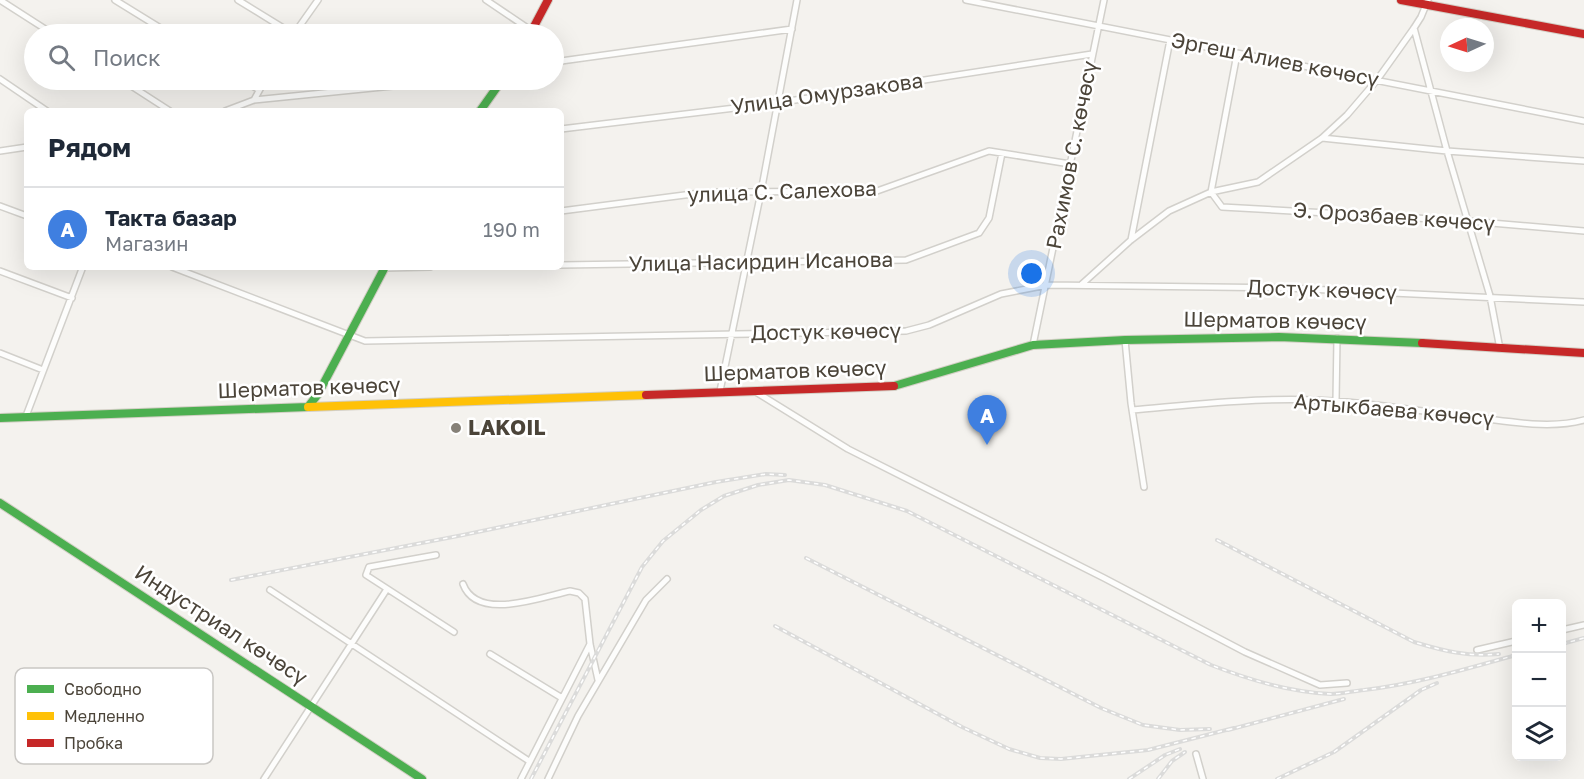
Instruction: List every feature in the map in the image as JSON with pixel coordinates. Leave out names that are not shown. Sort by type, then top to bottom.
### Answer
[{"type":"main road","points":[[536,24],[548,0]]},
{"type":"main road","points":[[1401,0],[1426,2],[1584,34]]},
{"type":"main road","points":[[482,108],[495,90]]},
{"type":"main road","points":[[308,407],[318,394],[383,270]]},
{"type":"main road","name":"Шерматов көчөсү","points":[[0,417],[898,386],[1033,345],[1125,340],[1279,336],[1584,353]]},
{"type":"main road","name":"Индустриал көчөсү","points":[[0,503],[422,779]]},
{"type":"street","points":[[0,0],[37,24]]},
{"type":"street","points":[[114,0],[154,24]]},
{"type":"street","points":[[238,0],[278,24]]},
{"type":"street","points":[[301,24],[318,0]]},
{"type":"street","points":[[486,0],[519,24]]},
{"type":"street","points":[[720,391],[797,0]]},
{"type":"street","name":"Эргеш Алиев көчөсү","points":[[966,0],[1584,121]]},
{"type":"street","name":"Рахимов С. көчөсү","points":[[1033,345],[1104,0]]},
{"type":"street","points":[[1082,284],[1131,240],[1169,211],[1211,192],[1258,182],[1322,138],[1347,115],[1377,80],[1414,28],[1426,2]]},
{"type":"street","points":[[564,61],[792,28]]},
{"type":"street","points":[[1414,28],[1447,151],[1490,296],[1500,349]]},
{"type":"street","points":[[1131,240],[1170,40]]},
{"type":"street","name":"Улица Омурзакова","points":[[564,129],[776,103],[1092,54]]},
{"type":"street","points":[[1211,192],[1237,54]]},
{"type":"street","points":[[0,79],[43,108]]},
{"type":"street","points":[[137,90],[165,108]]},
{"type":"street","points":[[254,100],[259,90]]},
{"type":"street","points":[[233,108],[254,100],[353,90]]},
{"type":"street","points":[[1322,138],[1447,151],[1584,161]]},
{"type":"street","points":[[0,151],[24,147]]},
{"type":"street","name":"улица С. Салехова","points":[[564,211],[708,192],[877,191],[989,151],[1070,164]]},
{"type":"street","name":"Улица Насирдин Исанова","points":[[564,266],[906,260],[979,233],[989,218],[1002,153]]},
{"type":"street","name":"Э. Орозбаев көчөсү","points":[[1211,192],[1221,207],[1468,221],[1584,231]]},
{"type":"street","points":[[0,206],[24,215]]},
{"type":"street","points":[[26,416],[82,270]]},
{"type":"street","name":"Достук көчөсү","points":[[180,270],[365,341],[906,331],[929,325],[1001,294],[1047,285],[1286,288],[1584,302]]},
{"type":"street","points":[[0,271],[72,298]]},
{"type":"street","points":[[1336,402],[1337,338]]},
{"type":"street","points":[[1125,340],[1132,411],[1144,487]]},
{"type":"street","points":[[0,353],[43,370]]},
{"type":"street","points":[[755,391],[848,449],[1245,652],[1320,685],[1347,682]]},
{"type":"street","name":"Артыкбаева көчөсү","points":[[1132,411],[1237,401],[1336,402],[1524,423],[1572,423],[1584,420]]},
{"type":"street","points":[[436,555],[369,567],[366,575],[454,632]]},
{"type":"street","points":[[548,779],[598,680],[646,600],[667,579]]},
{"type":"street","points":[[463,584],[466,592],[489,605],[502,606],[570,591],[579,593],[585,599],[590,644],[598,680]]},
{"type":"street","points":[[264,779],[387,589]]},
{"type":"street","points":[[270,590],[529,761]]},
{"type":"street","points":[[1566,629],[1584,625]]},
{"type":"street","points":[[1477,650],[1512,642]]},
{"type":"street","points":[[521,779],[590,644]]},
{"type":"street","points":[[490,654],[562,698]]},
{"type":"street","points":[[1196,754],[1203,779]]},
{"type":"railway","points":[[231,580],[463,535],[716,482],[766,474],[785,475]]},
{"type":"railway","points":[[531,779],[642,567],[663,541],[701,510],[724,496],[758,485],[789,480],[825,485],[907,511],[1211,665],[1270,684],[1300,691],[1339,694],[1422,680],[1512,656]]},
{"type":"railway","points":[[1217,540],[1414,642],[1476,655],[1499,654]]},
{"type":"railway","points":[[806,558],[1101,708],[1143,725],[1180,730],[1210,729]]},
{"type":"railway","points":[[775,626],[962,727],[1009,749],[1040,758],[1061,759],[1148,750],[1234,728]]},
{"type":"railway","points":[[1566,643],[1584,638]]},
{"type":"railway","points":[[1277,779],[1334,752],[1421,690],[1437,683]]},
{"type":"railway","points":[[1228,730],[1344,699]]},
{"type":"railway","points":[[1129,779],[1165,755],[1180,749]]},
{"type":"railway","points":[[1158,779],[1172,761],[1185,752]]},
{"type":"traffic: fast","points":[[482,108],[495,90]]},
{"type":"traffic: fast","points":[[0,418],[308,407],[318,394],[383,270]]},
{"type":"traffic: fast","points":[[894,386],[1033,345],[1125,340],[1279,337],[1422,343]]},
{"type":"traffic: fast","points":[[0,503],[422,779]]},
{"type":"traffic: slow","points":[[308,407],[646,395]]},
{"type":"traffic: jam","points":[[535,24],[548,0]]},
{"type":"traffic: jam","points":[[1401,0],[1584,34]]},
{"type":"traffic: jam","points":[[1422,343],[1584,353]]},
{"type":"traffic: jam","points":[[646,395],[894,386]]},
{"type":"place","name":"LAKOIL","points":[[456,428]]},
{"type":"place","name":"Такта базар","points":[[987,445]]}]
